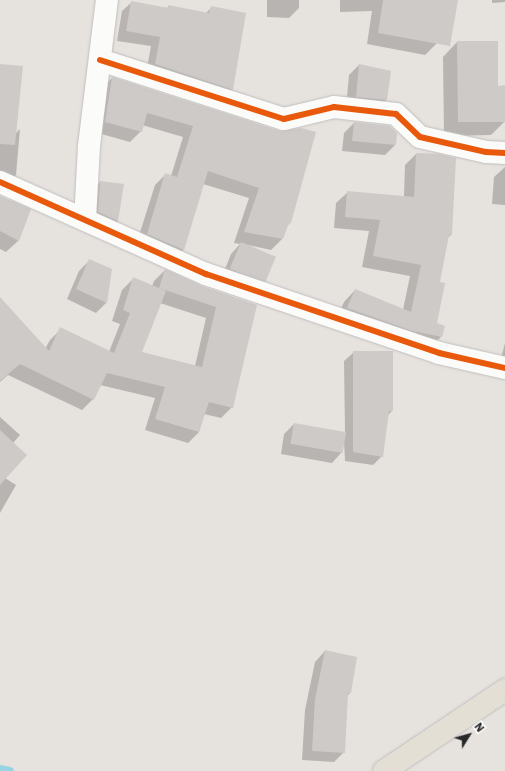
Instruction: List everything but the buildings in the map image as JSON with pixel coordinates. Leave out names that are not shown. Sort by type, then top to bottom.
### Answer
[{"type":"main road","points":[[384,771],[505,690]]},
{"type":"street","points":[[85,220],[88,146],[107,0]]},
{"type":"street","points":[[100,60],[284,119],[334,107],[396,114],[420,137],[486,152],[505,153]]},
{"type":"street","points":[[0,182],[206,274],[439,353],[505,368]]},
{"type":"waterway","points":[[0,769],[10,771]]},
{"type":"cycle path","points":[[100,60],[284,119],[334,107],[396,114],[420,137],[486,152],[505,153]]},
{"type":"cycle path","points":[[0,182],[206,274],[439,353],[505,368]]}]
